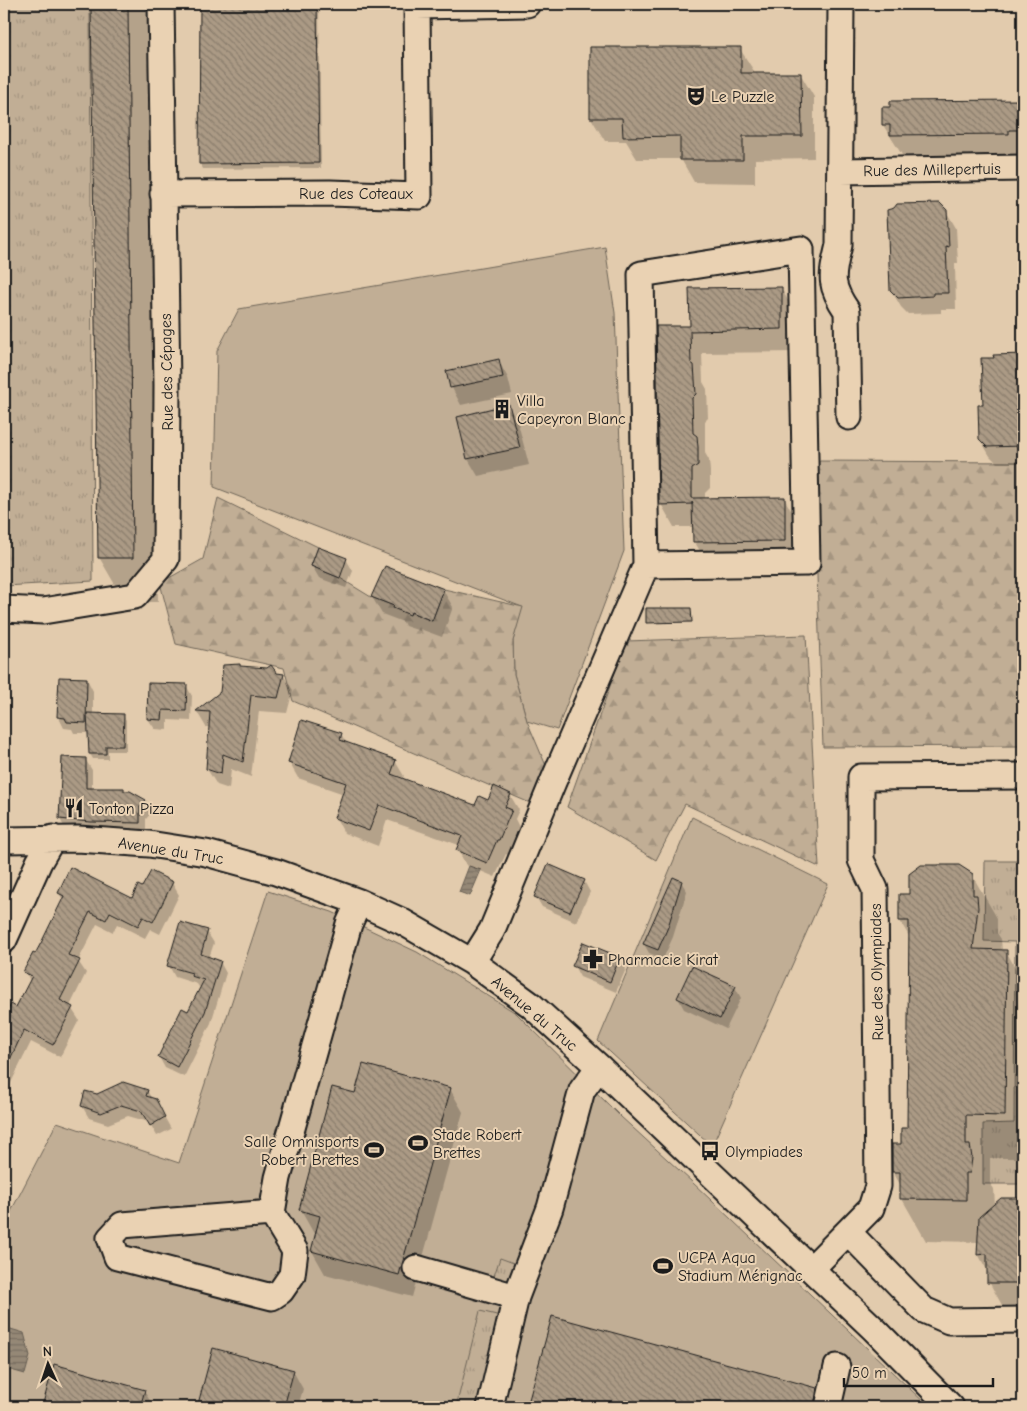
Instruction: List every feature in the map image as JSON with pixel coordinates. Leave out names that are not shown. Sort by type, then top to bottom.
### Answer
[{"type":"street","name":"Rue des Cépages","points":[[4,610],[43,611],[135,596],[166,559],[167,384],[161,4]]},
{"type":"street","points":[[417,5],[527,4]]},
{"type":"street","name":"Rue des Millepertuis","points":[[841,4],[839,245],[832,277],[837,297],[846,311],[849,416]]},
{"type":"street","name":"Rue des Coteaux","points":[[163,194],[330,193],[419,196],[417,5]]},
{"type":"street","name":"Rue des Millepertuis","points":[[841,171],[1023,168]]},
{"type":"street","points":[[472,962],[492,930],[646,565],[641,274],[801,249],[807,562],[646,565]]},
{"type":"street","name":"Rue des Olympiades","points":[[811,1269],[871,1208],[878,1186],[875,889],[861,860],[861,776],[1023,776]]},
{"type":"street","points":[[4,940],[53,838]]},
{"type":"street","name":"Avenue du Truc","points":[[4,840],[53,838],[149,844],[206,852],[276,872],[358,902],[401,921],[472,962],[531,1005],[599,1067],[875,1330],[951,1407]]},
{"type":"street","points":[[272,1213],[122,1226],[110,1238],[116,1256],[272,1297],[281,1291],[292,1275],[294,1251],[272,1213],[281,1168],[349,924],[358,902]]},
{"type":"street","points":[[490,1407],[516,1297],[550,1208],[582,1090],[599,1067]]},
{"type":"street","points":[[848,1233],[924,1310],[949,1321],[1023,1320]]},
{"type":"street","points":[[416,1268],[516,1297]]},
{"type":"street","points":[[828,1407],[838,1367]]},
{"type":"green space","points":[[4,4],[90,4],[93,581],[4,586]]},
{"type":"green space","points":[[605,247],[615,313],[624,551],[557,730],[527,721],[514,674],[513,641],[522,607],[214,487],[217,351],[239,309]]},
{"type":"green space","points":[[813,461],[1023,462],[1023,746],[823,747]]},
{"type":"green space","points":[[218,498],[318,547],[311,566],[340,578],[371,597],[432,621],[444,589],[523,607],[513,641],[514,674],[527,721],[553,782],[537,806],[293,701],[284,668],[176,644],[160,583],[203,559]]},
{"type":"green space","points":[[806,635],[819,867],[685,804],[656,860],[567,807],[626,641]]},
{"type":"green space","points":[[692,817],[828,884],[712,1146],[598,1041]]},
{"type":"green space","points":[[985,861],[1023,861],[1023,1184],[983,1184],[983,1124],[1014,1123],[1015,942],[984,941]]},
{"type":"green space","name":"Stade Robert Brettes","points":[[268,891],[332,912],[417,952],[516,1013],[620,1116],[929,1407],[4,1407],[4,1225],[57,1122],[179,1163]]},
{"type":"green space","points":[[500,1258],[519,1265],[511,1288],[492,1282]]},
{"type":"green space","points":[[480,1311],[505,1317],[483,1407],[456,1407]]},
{"type":"shaded area","points":[[469,866],[481,870],[470,896],[459,892]]},
{"type":"shaded area","points":[[4,1327],[24,1333],[30,1356],[25,1374],[4,1368]]},
{"type":"building","points":[[91,4],[128,4],[133,558],[98,558]]},
{"type":"building","points":[[200,4],[317,4],[319,163],[199,164]]},
{"type":"building","name":"Le Puzzle","points":[[590,47],[741,47],[741,73],[801,73],[802,136],[743,136],[743,160],[680,160],[680,136],[623,137],[622,118],[590,118]]},
{"type":"building","points":[[1023,100],[1023,130],[1009,130],[1009,134],[890,135],[890,125],[882,125],[882,107],[890,107],[890,101]]},
{"type":"building","points":[[940,203],[947,210],[949,247],[946,246],[948,293],[898,298],[890,290],[887,210],[894,208],[897,204]]},
{"type":"building","points":[[782,287],[782,329],[690,331],[691,363],[694,365],[696,394],[692,398],[693,433],[697,436],[698,447],[698,465],[692,469],[692,498],[785,497],[785,541],[693,542],[692,504],[659,505],[656,326],[690,326],[689,288]]},
{"type":"building","points":[[1023,354],[1023,446],[987,447],[979,439],[978,405],[983,405],[981,358],[994,358],[993,355]]},
{"type":"building","points":[[499,359],[503,377],[450,388],[446,371]]},
{"type":"building","points":[[509,404],[520,448],[467,459],[457,417]]},
{"type":"building","points":[[318,547],[347,558],[340,578],[311,566]]},
{"type":"building","points":[[385,566],[444,589],[432,621],[411,612],[410,615],[371,597]]},
{"type":"building","points":[[646,608],[691,608],[692,622],[646,623]]},
{"type":"building","points":[[240,664],[240,666],[267,668],[271,665],[277,673],[284,674],[278,698],[251,695],[243,762],[223,754],[221,774],[206,769],[210,712],[196,711],[220,692],[223,665]]},
{"type":"building","points":[[59,677],[87,678],[86,723],[67,722],[65,718],[57,717]]},
{"type":"building","points":[[148,683],[187,684],[186,711],[163,710],[162,720],[147,719]]},
{"type":"building","points":[[87,713],[124,714],[123,746],[106,746],[106,754],[89,754]]},
{"type":"building","points":[[301,720],[342,733],[340,740],[396,760],[391,774],[475,805],[479,796],[488,800],[494,786],[511,794],[505,807],[512,810],[487,863],[456,850],[462,836],[379,805],[369,831],[334,818],[346,783],[288,763]]},
{"type":"building","points":[[62,757],[86,758],[86,788],[124,788],[124,791],[130,791],[146,800],[140,807],[140,823],[59,819]]},
{"type":"building","points":[[548,864],[585,880],[570,912],[534,897]]},
{"type":"building","points":[[921,865],[959,865],[973,874],[973,895],[977,895],[978,908],[973,949],[1007,950],[1005,1116],[966,1115],[966,1145],[970,1145],[972,1158],[970,1173],[966,1173],[966,1200],[900,1199],[900,1172],[892,1172],[892,1144],[901,1144],[901,1128],[907,1128],[909,921],[899,921],[899,894],[909,894],[909,874]]},
{"type":"building","points":[[70,867],[132,898],[138,885],[142,887],[151,871],[173,882],[153,922],[143,917],[138,926],[110,912],[106,920],[90,912],[68,955],[80,960],[60,1000],[73,1007],[53,1045],[24,1030],[4,1072],[4,1018],[11,1004],[16,1007],[32,976],[23,972],[33,953],[35,954],[64,896],[58,893]]},
{"type":"building","points":[[673,877],[682,881],[668,927],[658,950],[643,944]]},
{"type":"building","points":[[180,922],[208,930],[201,954],[221,961],[205,1012],[177,1067],[158,1057],[182,1008],[188,1011],[204,980],[191,976],[192,973],[167,966]]},
{"type":"building","points":[[583,942],[620,957],[610,982],[572,966]]},
{"type":"building","points":[[692,966],[736,986],[720,1019],[677,998]]},
{"type":"building","name":"Salle Omnisports Robert Brettes","points":[[363,1064],[451,1088],[399,1275],[311,1251],[320,1216],[299,1210],[332,1087],[355,1093]]},
{"type":"building","points":[[123,1082],[148,1090],[146,1096],[156,1099],[165,1117],[150,1126],[141,1111],[121,1105],[101,1113],[81,1106],[85,1091],[97,1094]]},
{"type":"building","points":[[1001,1198],[1023,1198],[1023,1283],[987,1283],[987,1254],[977,1255],[979,1217]]},
{"type":"building","points":[[552,1316],[817,1388],[814,1407],[527,1407]]},
{"type":"building","points":[[213,1348],[294,1370],[284,1407],[210,1407],[198,1404]]},
{"type":"building","points":[[54,1364],[145,1390],[140,1407],[42,1407]]},
{"type":"place","name":"Le Puzzle","points":[[696,96]]},
{"type":"place","name":"Villa Capeyron Blanc","points":[[502,409]]},
{"type":"place","name":"Tonton Pizza","points":[[74,808]]},
{"type":"place","name":"Pharmacie Kirat","points":[[593,959]]},
{"type":"place","name":"Stade Robert Brettes","points":[[418,1143]]},
{"type":"place","name":"Salle Omnisports Robert Brettes","points":[[374,1150]]},
{"type":"place","name":"Olympiades","points":[[710,1151]]},
{"type":"place","name":"UCPA Aqua Stadium Mérignac","points":[[663,1266]]}]
